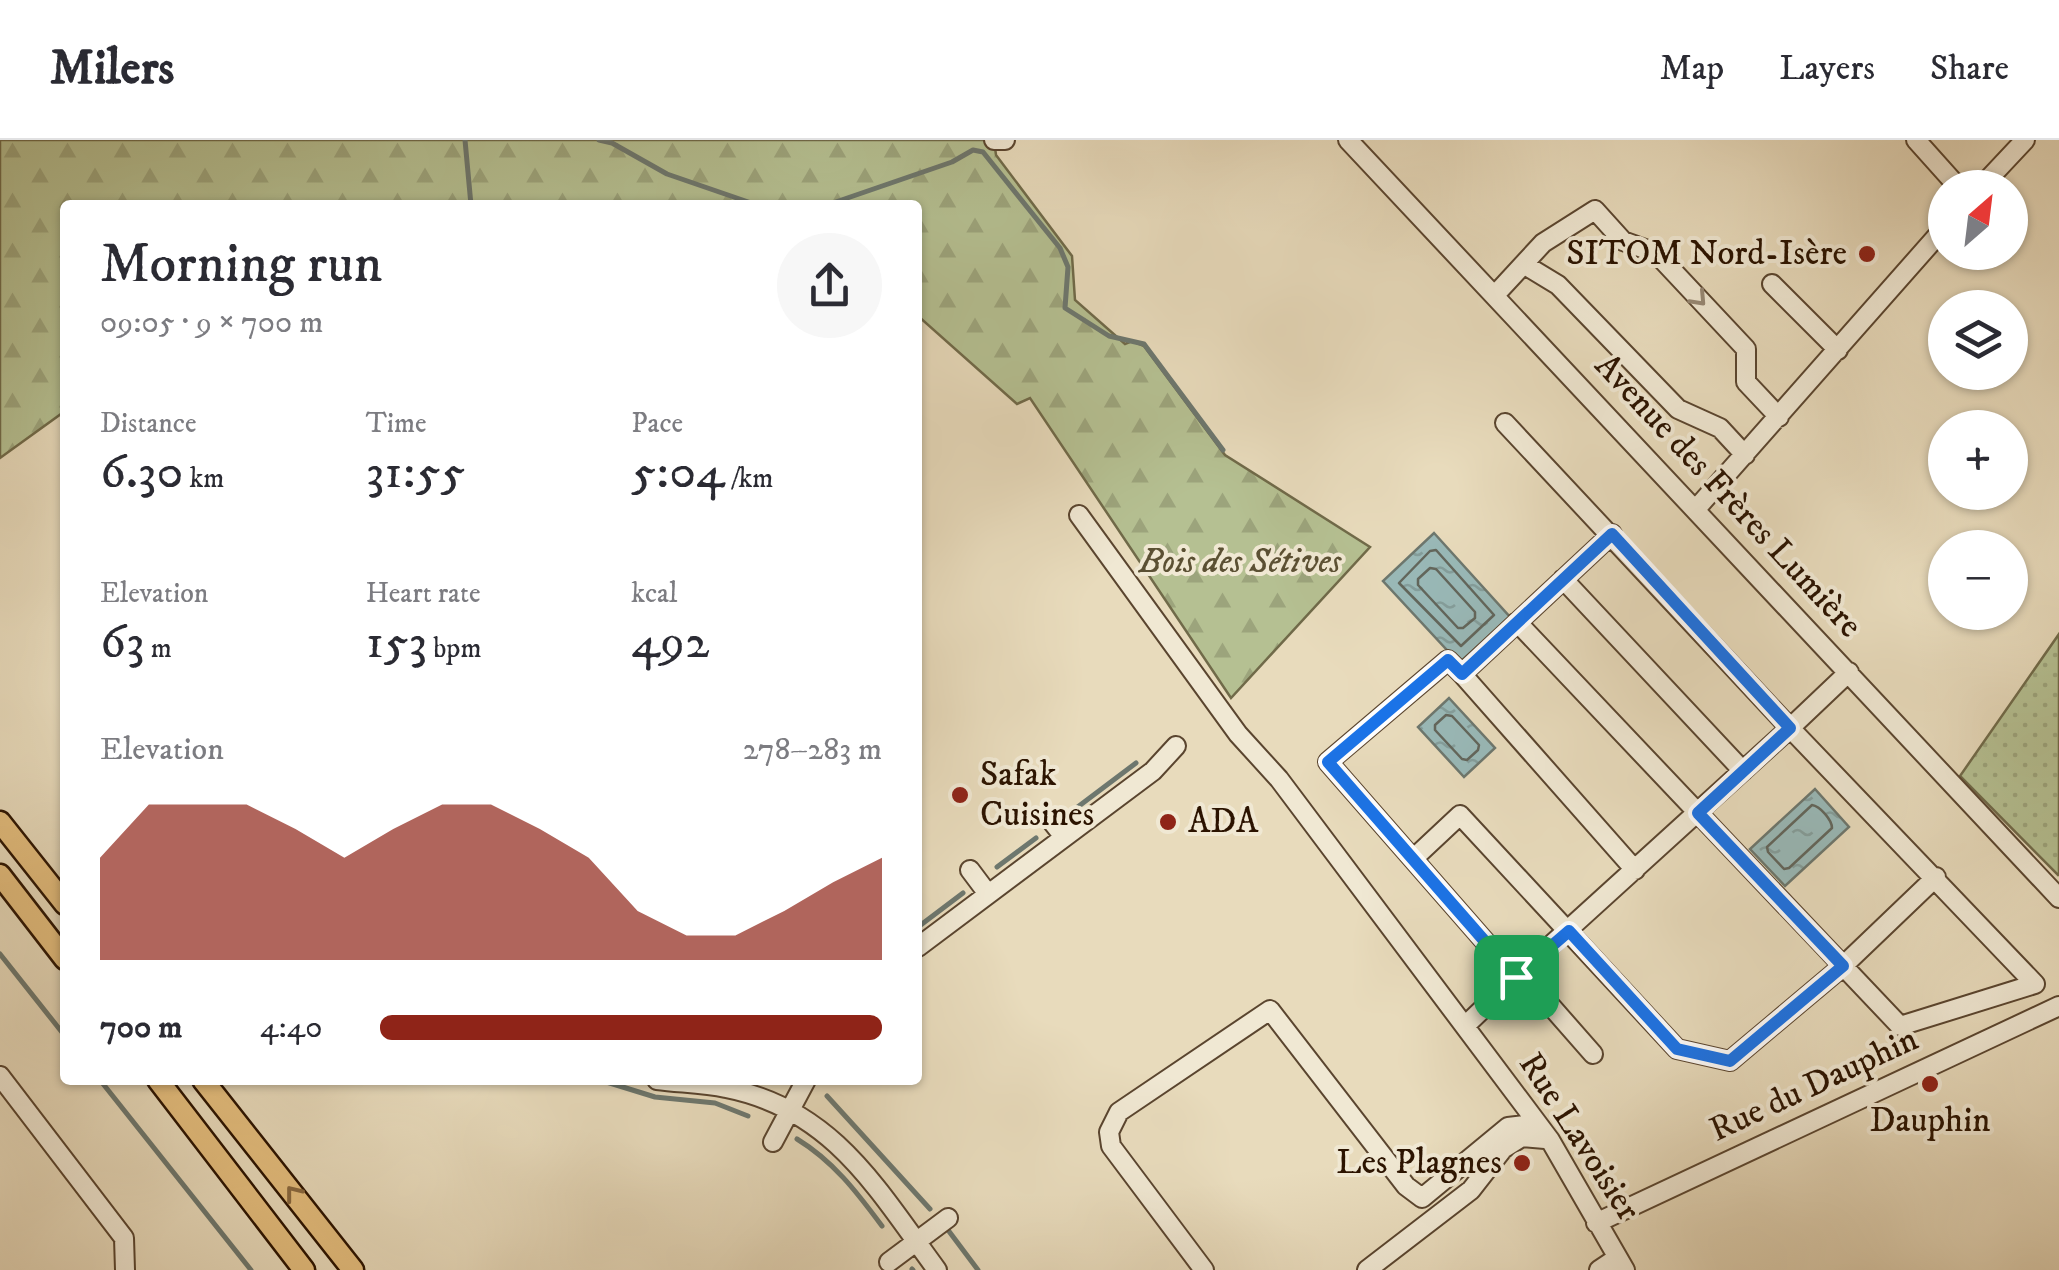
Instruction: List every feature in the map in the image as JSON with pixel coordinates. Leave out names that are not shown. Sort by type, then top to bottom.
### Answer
[{"type":"main road","points":[[0,822],[60,898]]},
{"type":"main road","points":[[0,874],[60,952]]},
{"type":"main road","points":[[162,1085],[304,1270]]},
{"type":"main road","points":[[207,1085],[353,1270]]},
{"type":"street","points":[[994,140],[1005,140]]},
{"type":"street","name":"Avenue des Frères Lumière","points":[[1348,140],[2059,898]]},
{"type":"street","points":[[1916,140],[1944,170]]},
{"type":"street","points":[[1997,170],[2025,140]]},
{"type":"street","points":[[1495,295],[1544,243],[1595,210],[1623,240],[1656,252],[1746,349],[1746,382],[1779,417]]},
{"type":"street","points":[[1696,509],[1928,247]]},
{"type":"street","points":[[1525,265],[1558,285],[1678,409],[1720,428],[1745,455]]},
{"type":"street","points":[[1772,284],[1838,350]]},
{"type":"street","points":[[1505,423],[2034,984],[1900,1026],[1517,622]]},
{"type":"street","name":"Rue Lavoisier","points":[[1079,515],[1238,734],[1279,780],[1550,1140],[1621,1264]]},
{"type":"street","points":[[1462,674],[1612,534]]},
{"type":"street","points":[[1563,578],[1743,770]]},
{"type":"street","points":[[1593,1054],[1328,762],[1448,660],[1635,870]]},
{"type":"street","points":[[1466,1025],[1848,672]]},
{"type":"street","points":[[922,944],[1153,771],[1176,746]]},
{"type":"street","points":[[1413,859],[1460,815],[1677,1049],[1730,1061],[1843,966],[1936,877]]},
{"type":"street","points":[[1049,818],[1064,837]]},
{"type":"street","points":[[970,870],[988,894]]},
{"type":"street","name":"Rue du Dauphin","points":[[1596,1223],[2059,1006]]},
{"type":"street","points":[[1204,1270],[1110,1146],[1109,1132],[1120,1112],[1270,1010],[1406,1186],[1422,1198],[1508,1127],[1524,1125],[1550,1140]]},
{"type":"street","points":[[0,1077],[124,1238],[125,1270]]},
{"type":"street","points":[[700,1085],[726,1088],[791,1109],[821,1128],[853,1158],[937,1270]]},
{"type":"street","points":[[773,1142],[803,1085]]},
{"type":"street","points":[[1367,1270],[1470,1190],[1503,1148],[1522,1137],[1550,1140]]},
{"type":"street","points":[[889,1262],[948,1218]]},
{"type":"street","points":[[1599,1270],[1621,1264]]},
{"type":"green space","name":"Bois des Sétives","points":[[0,140],[994,140],[996,155],[1072,256],[1075,300],[1125,344],[1132,341],[1144,346],[1225,455],[1370,547],[1231,698],[1030,398],[1017,404],[922,320],[922,200],[60,200],[60,415],[0,458]]},
{"type":"green space","points":[[2059,634],[2059,874],[2058,875],[1960,776]]},
{"type":"water","points":[[1434,533],[1510,617],[1459,663],[1383,581]]},
{"type":"water","points":[[1449,698],[1495,748],[1464,777],[1418,727]]},
{"type":"water","points":[[1815,789],[1849,827],[1785,886],[1750,849]]},
{"type":"waterway","points":[[465,140],[471,200]]},
{"type":"waterway","points":[[599,140],[612,143],[667,174],[742,200]]},
{"type":"waterway","points":[[842,200],[952,162],[973,150],[983,152],[1060,248],[1068,267],[1065,308],[1109,336],[1144,344],[1223,450]]},
{"type":"waterway","points":[[1071,812],[1136,763]]},
{"type":"waterway","points":[[997,867],[1036,838]]},
{"type":"waterway","points":[[922,924],[963,893]]},
{"type":"waterway","points":[[0,954],[60,1030]]},
{"type":"waterway","points":[[104,1085],[251,1270]]},
{"type":"waterway","points":[[616,1085],[655,1097],[715,1103],[748,1116]]},
{"type":"waterway","points":[[827,1096],[930,1209]]},
{"type":"waterway","points":[[797,1139],[833,1167],[882,1226]]},
{"type":"waterway","points":[[948,1230],[978,1270]]},
{"type":"place","name":"SITOM Nord-Isère","points":[[1867,254]]},
{"type":"place","name":"Safak Cuisines","points":[[960,795]]},
{"type":"place","name":"ADA","points":[[1168,822]]},
{"type":"place","name":"Dauphin","points":[[1930,1084]]},
{"type":"place","name":"Les Plagnes","points":[[1522,1163]]},
{"type":"route","points":[[1612,534],[1790,728],[1698,813],[1843,966],[1730,1061],[1677,1049],[1569,931],[1516,977],[1328,762],[1448,660],[1462,674],[1612,534]]}]
